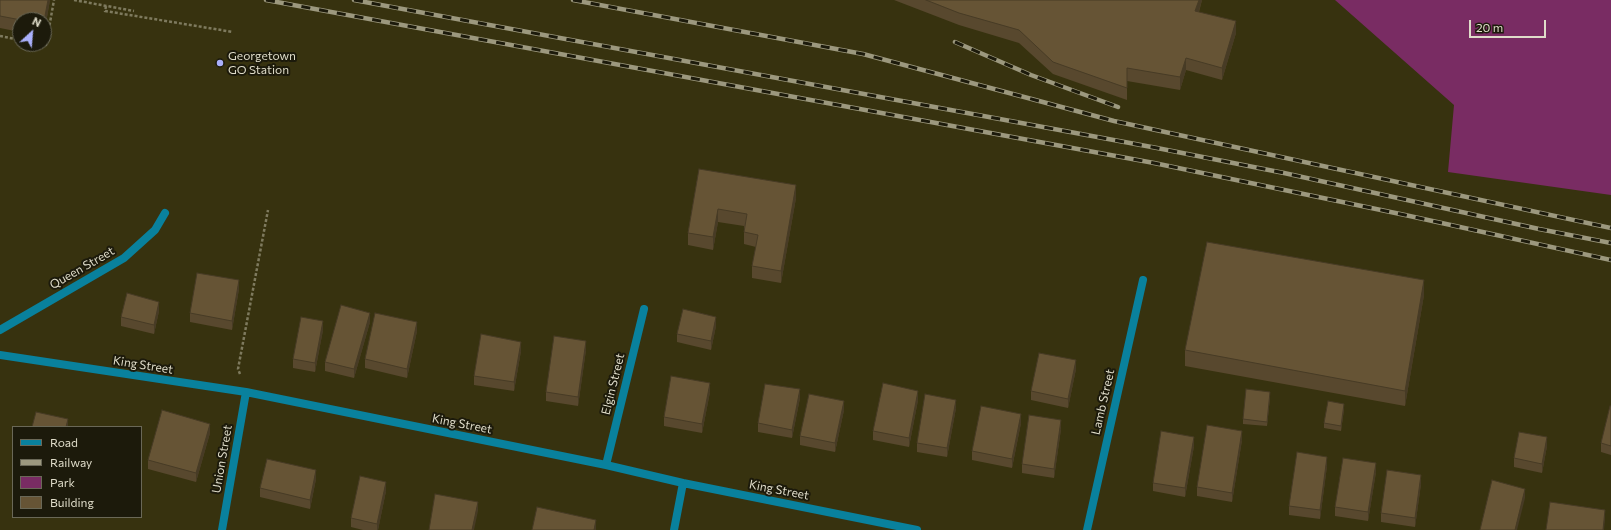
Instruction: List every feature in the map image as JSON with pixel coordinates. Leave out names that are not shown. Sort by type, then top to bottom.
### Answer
[{"type":"street","name":"Queen Street","points":[[0,330],[124,258],[155,230],[165,213]]},
{"type":"street","name":"Lamb Street","points":[[1087,530],[1143,280]]},
{"type":"street","name":"Elgin Street","points":[[606,466],[644,309]]},
{"type":"street","name":"King Street","points":[[0,355],[246,392],[917,530]]},
{"type":"street","name":"Union Street","points":[[222,530],[246,392]]},
{"type":"street","points":[[674,530],[683,483]]},
{"type":"path","points":[[52,12],[54,0]]},
{"type":"path","points":[[74,0],[134,11]]},
{"type":"path","points":[[106,6],[105,11],[233,32]]},
{"type":"path","points":[[0,36],[12,38]]},
{"type":"path","points":[[246,392],[238,369],[268,210]]},
{"type":"green space","points":[[1335,0],[1611,0],[1611,195],[1448,172],[1454,105]]},
{"type":"building","points":[[0,0],[48,0],[46,12],[12,12],[12,18],[0,16]]},
{"type":"building","points":[[926,0],[1199,0],[1195,11],[1236,21],[1222,68],[1186,58],[1180,77],[1127,68],[1127,88],[1053,62],[1019,30],[959,13]]},
{"type":"building","points":[[699,169],[796,185],[781,271],[752,266],[758,235],[744,232],[747,214],[718,209],[713,237],[688,233]]},
{"type":"building","points":[[1207,242],[1424,280],[1405,391],[1185,350]]},
{"type":"building","points":[[197,273],[239,280],[232,321],[190,313]]},
{"type":"building","points":[[127,293],[159,302],[154,325],[121,317]]},
{"type":"building","points":[[341,305],[370,313],[354,369],[325,362]]},
{"type":"building","points":[[683,309],[716,317],[711,341],[677,334]]},
{"type":"building","points":[[375,313],[417,322],[407,369],[365,359]]},
{"type":"building","points":[[301,317],[323,321],[315,363],[293,359]]},
{"type":"building","points":[[481,334],[521,342],[514,382],[474,376]]},
{"type":"building","points":[[554,336],[586,341],[578,397],[546,392]]},
{"type":"building","points":[[1039,353],[1076,360],[1068,399],[1031,391]]},
{"type":"building","points":[[671,376],[710,383],[702,424],[664,417]]},
{"type":"building","points":[[883,383],[918,391],[909,438],[873,431]]},
{"type":"building","points":[[765,384],[800,389],[792,430],[758,423]]},
{"type":"building","points":[[1246,389],[1270,392],[1267,422],[1243,419]]},
{"type":"building","points":[[809,394],[844,401],[835,443],[800,436]]},
{"type":"building","points":[[925,394],[956,400],[947,448],[917,443]]},
{"type":"building","points":[[1328,401],[1344,404],[1341,426],[1324,423]]},
{"type":"building","points":[[981,406],[1021,414],[1012,459],[972,451]]},
{"type":"building","points":[[1611,406],[1611,446],[1601,443]]},
{"type":"building","points":[[162,410],[210,424],[196,473],[148,460]]},
{"type":"building","points":[[36,412],[68,419],[66,426],[32,426]]},
{"type":"building","points":[[1029,415],[1061,420],[1054,469],[1022,464]]},
{"type":"building","points":[[1207,425],[1242,431],[1232,493],[1197,487]]},
{"type":"building","points":[[1161,431],[1194,437],[1185,488],[1153,483]]},
{"type":"building","points":[[1519,432],[1547,437],[1542,464],[1514,458]]},
{"type":"building","points":[[1297,452],[1327,457],[1320,510],[1289,506]]},
{"type":"building","points":[[1343,458],[1376,463],[1368,512],[1335,507]]},
{"type":"building","points":[[267,459],[316,470],[310,500],[260,488]]},
{"type":"building","points":[[1387,470],[1421,475],[1415,518],[1381,513]]},
{"type":"building","points":[[360,476],[386,482],[377,524],[351,518]]},
{"type":"building","points":[[1492,480],[1525,489],[1515,530],[1480,530]]},
{"type":"building","points":[[435,494],[478,502],[472,530],[429,530]]},
{"type":"building","points":[[1550,502],[1605,510],[1603,530],[1546,530]]},
{"type":"building","points":[[537,507],[596,520],[594,530],[532,530]]},
{"type":"railway","points":[[266,0],[1154,163],[1405,215],[1611,260]]},
{"type":"railway","points":[[354,0],[1157,148],[1284,173],[1539,229],[1611,243]]},
{"type":"railway","points":[[573,0],[863,54],[1114,121],[1611,228]]},
{"type":"railway","points":[[955,42],[1031,75],[1118,107]]},
{"type":"place","name":"Georgetown GO Station","points":[[220,63]]}]
